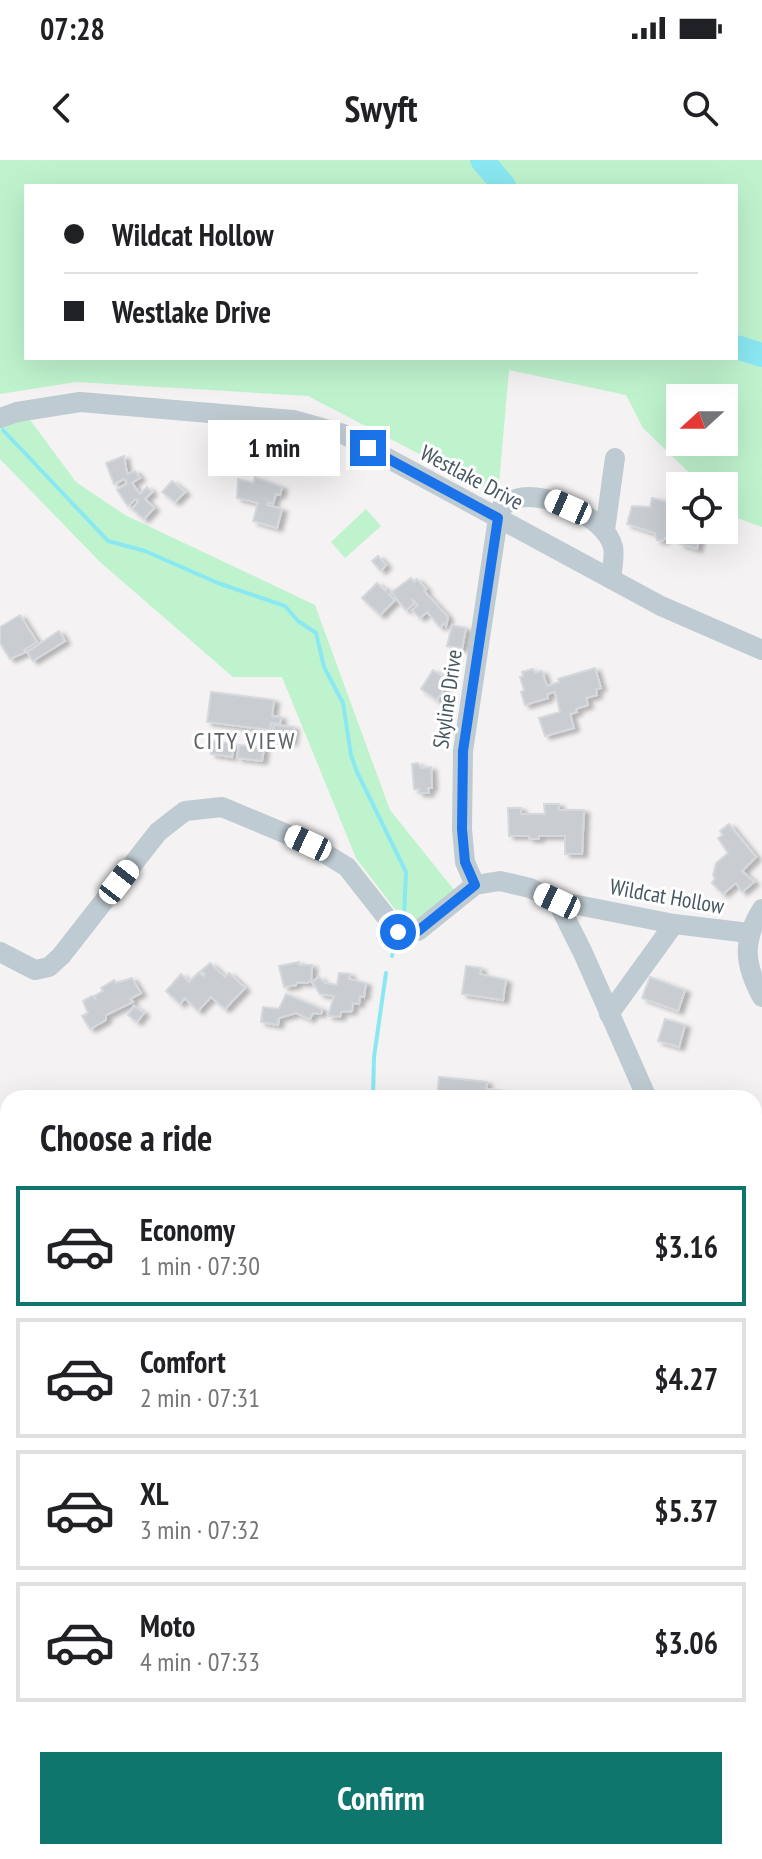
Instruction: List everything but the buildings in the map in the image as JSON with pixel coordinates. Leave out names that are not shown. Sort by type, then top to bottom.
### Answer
[{"type":"street","name":"Westlake Drive","points":[[0,418],[17,412],[80,402],[293,420],[343,434],[661,606],[762,650]]},
{"type":"street","points":[[605,530],[615,458]]},
{"type":"street","points":[[498,518],[502,506],[520,498],[553,500],[583,513],[605,530],[614,548],[611,579]]},
{"type":"street","name":"Skyline Drive","points":[[475,885],[465,862],[464,851],[463,751],[498,518]]},
{"type":"street","points":[[0,952],[35,970],[49,967],[61,956],[158,832],[185,811],[222,807],[308,843],[347,867],[398,932],[418,931],[475,885]]},
{"type":"street","name":"Wildcat Hollow","points":[[475,885],[500,881],[530,888],[557,901],[674,924],[749,933]]},
{"type":"street","points":[[557,901],[643,1090]]},
{"type":"street","points":[[762,909],[749,933],[747,959],[762,997]]},
{"type":"street","points":[[609,1014],[674,924]]},
{"type":"green space","points":[[0,160],[762,160],[762,527],[738,518],[738,472],[689,472],[672,456],[738,456],[738,384],[666,384],[666,450],[643,428],[626,395],[509,370],[498,495],[308,396],[76,382],[0,394]]},
{"type":"green space","points":[[28,417],[76,482],[125,515],[315,605],[390,810],[455,891],[417,922],[404,921],[356,858],[282,677],[233,677],[100,562],[0,459],[0,428]]},
{"type":"green space","points":[[366,509],[381,526],[345,558],[331,542]]},
{"type":"waterway","points":[[482,160],[502,184]]},
{"type":"waterway","points":[[738,348],[762,355]]},
{"type":"waterway","points":[[3,430],[108,541],[145,551],[218,583],[285,606],[298,621],[316,633],[324,667],[343,703],[351,755],[357,772],[406,872],[404,917]]},
{"type":"waterway","points":[[392,956],[396,942]]},
{"type":"waterway","points":[[373,1090],[374,1057],[386,973]]},
{"type":"district","name":"CITY VIEW","points":[[245,740]]},
{"type":"route","points":[[368,448],[498,518],[463,751],[462,829],[465,862],[475,885],[418,931],[398,932]]}]
